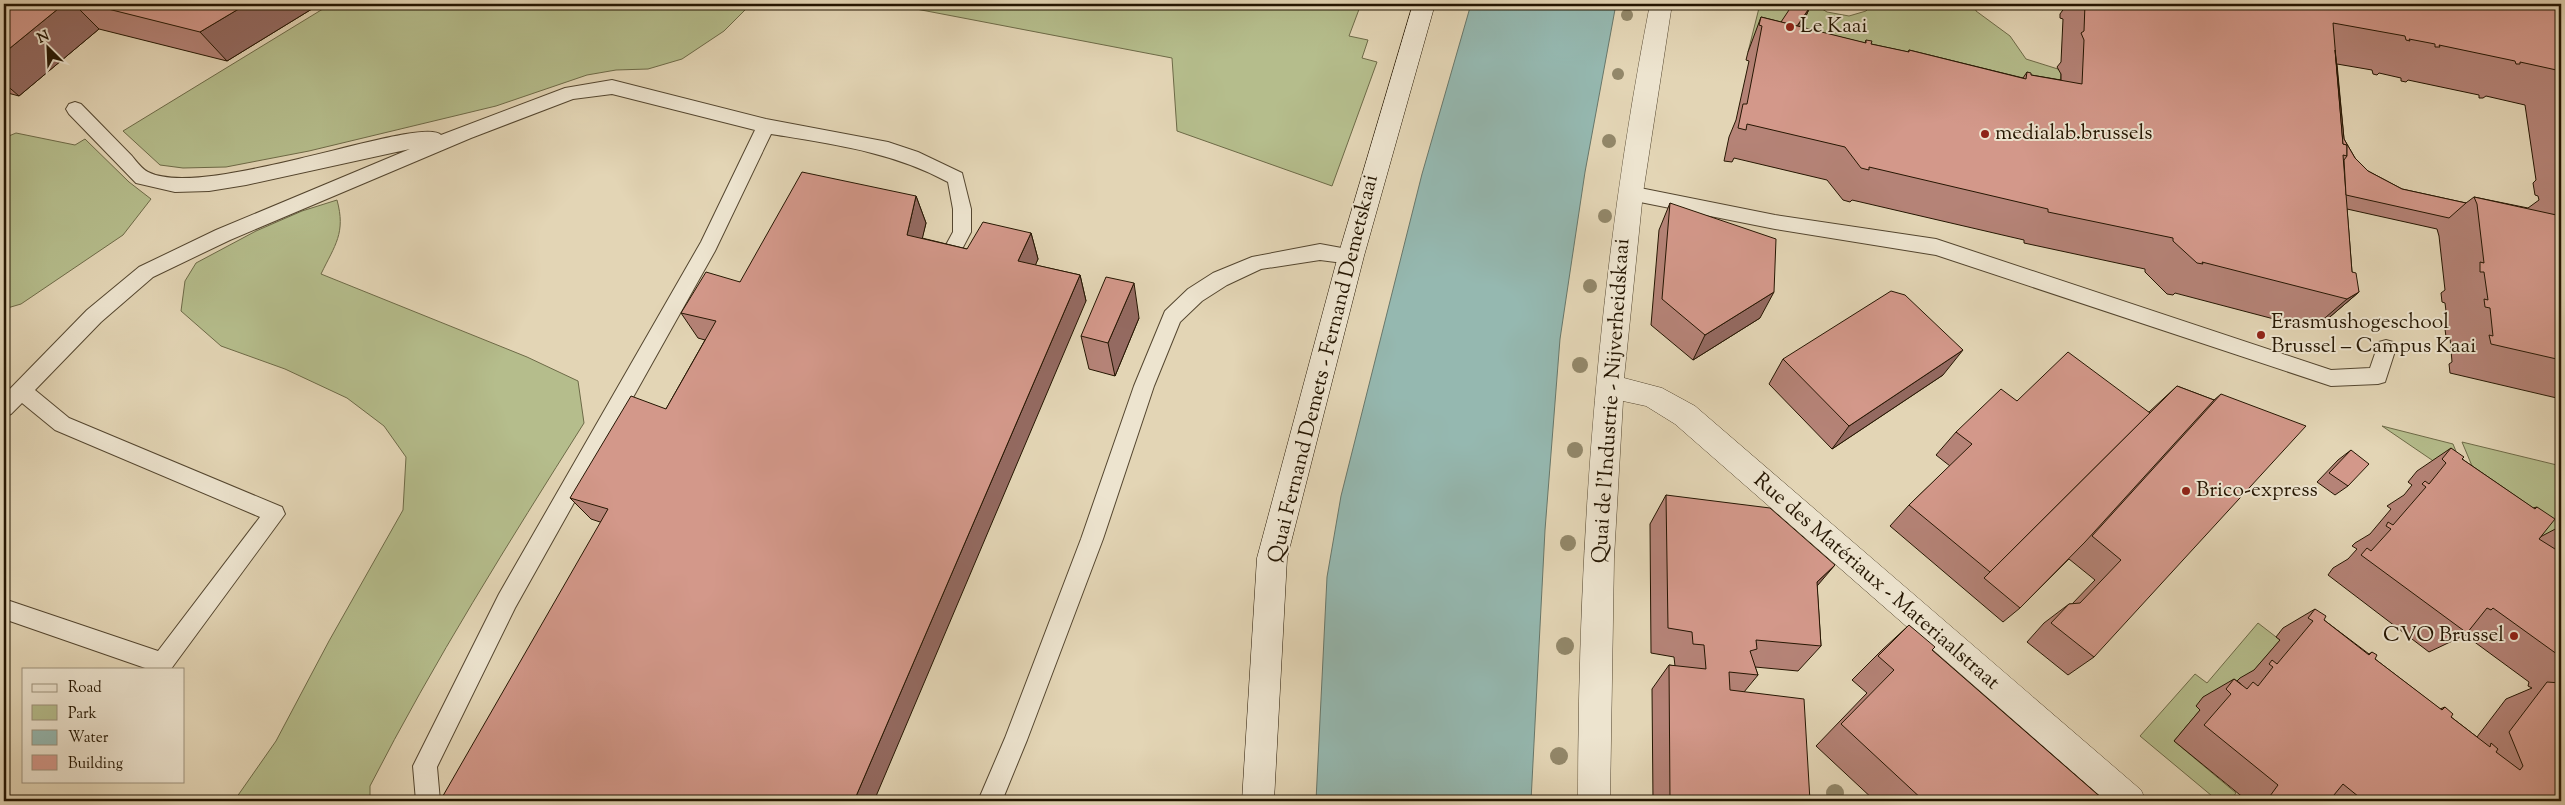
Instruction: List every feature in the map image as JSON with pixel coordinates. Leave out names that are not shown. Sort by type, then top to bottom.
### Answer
[{"type":"street","name":"Quai Fernand Demets - Fernand Demetskaai","points":[[1258,801],[1272,558],[1351,256],[1424,4]]},
{"type":"street","name":"Quai de l'Industrie - Nijverheidskaai","points":[[1594,801],[1599,558],[1610,386],[1630,193],[1661,4]]},
{"type":"street","name":"Rue des Matériaux - Materiaalstraat","points":[[1610,386],[1652,396],[1685,415],[2130,801]]},
{"type":"lane","points":[[4,408],[94,316],[146,272],[223,235],[466,133],[571,93],[612,87],[766,126],[885,148],[932,163],[956,178],[962,209],[962,232],[943,268]]},
{"type":"lane","points":[[75,109],[142,178],[175,185],[209,184],[246,178],[383,146],[466,133]]},
{"type":"lane","points":[[428,801],[425,766],[507,602],[708,246],[766,126]]},
{"type":"lane","points":[[1630,193],[1775,222],[1936,247],[2331,378],[2378,376],[2386,348]]},
{"type":"lane","points":[[990,801],[1016,740],[1092,539],[1144,386],[1172,317],[1196,295],[1220,279],[1259,262],[1320,252],[1351,256]]},
{"type":"lane","points":[[4,609],[162,662],[275,514],[62,424],[20,390]]},
{"type":"green space","points":[[331,4],[751,4],[724,31],[682,59],[648,69],[616,70],[587,75],[496,106],[309,151],[226,167],[183,168],[160,165],[123,131]]},
{"type":"green space","points":[[890,4],[1361,4],[1349,36],[1368,40],[1362,58],[1377,62],[1332,186],[1177,131],[1172,58]]},
{"type":"green space","points":[[1760,4],[1814,4],[1827,12],[1849,16],[1866,11],[1872,4],[1975,4],[1976,11],[2010,36],[2026,59],[2061,70],[2058,118],[1748,52]]},
{"type":"green space","points":[[16,133],[75,145],[85,139],[129,182],[151,199],[123,235],[21,304],[4,309],[4,138]]},
{"type":"green space","points":[[337,200],[340,230],[335,247],[321,274],[527,357],[578,381],[584,423],[500,557],[420,693],[370,786],[370,801],[234,801],[276,741],[329,641],[403,510],[406,457],[384,426],[347,398],[285,369],[221,346],[181,311],[185,281],[196,263],[256,231],[302,211]]},
{"type":"green space","points":[[2382,426],[2453,444],[2470,486]]},
{"type":"green space","points":[[2462,442],[2561,466],[2561,554],[2548,540],[2485,497]]},
{"type":"green space","points":[[2258,623],[2280,640],[2245,681],[2240,678],[2238,681],[2242,685],[2226,703],[2196,706],[2200,710],[2174,741],[2236,793],[2230,801],[2218,801],[2140,736],[2195,674],[2207,683]]},
{"type":"water","points":[[1471,4],[1616,4],[1585,172],[1560,339],[1545,530],[1531,801],[1316,801],[1327,577],[1341,496],[1422,174]]},
{"type":"building","points":[[4,4],[64,4],[4,53]]},
{"type":"building","points":[[88,4],[247,4],[200,32]]},
{"type":"building","points":[[1793,4],[1803,4],[1810,7],[1797,26],[1781,22]]},
{"type":"building","points":[[2085,4],[2561,4],[2561,71],[2520,62],[2520,64],[2516,64],[2515,61],[2439,45],[2440,47],[2435,47],[2435,44],[2406,40],[2405,36],[2333,23],[2343,144],[2347,145],[2347,156],[2343,155],[2352,272],[2356,273],[2359,292],[2347,299],[2202,262],[2203,264],[2197,263],[2173,241],[2173,238],[2048,212],[2048,209],[1869,167],[1869,170],[1861,168],[1845,147],[1747,124],[1746,130],[1738,128],[1743,104],[1747,104],[1762,26],[1759,25],[1761,17],[1866,43],[1866,40],[1872,41],[1871,44],[1909,52],[1909,50],[2026,79],[2027,72],[2031,73],[2031,75],[2082,84],[2084,40],[2081,33],[2084,31]]},
{"type":"building","points":[[2335,50],[2344,139],[2355,158],[2368,171],[2402,189],[2466,203],[2449,218],[2346,195],[2344,160],[2347,156],[2347,145],[2343,144]]},
{"type":"building","points":[[802,172],[916,196],[907,235],[967,249],[983,222],[1031,233],[1018,261],[1080,275],[854,801],[440,801],[608,509],[570,498],[631,396],[666,409],[716,321],[681,313],[706,272],[740,282]]},
{"type":"building","points":[[2474,197],[2561,216],[2561,360],[2491,344],[2489,335],[2493,336],[2490,308],[2485,307],[2484,299],[2488,300],[2484,272],[2480,272],[2480,262],[2484,263],[2477,204]]},
{"type":"building","points":[[1670,203],[1776,239],[1774,292],[1705,335],[1662,299]]},
{"type":"building","points":[[1106,277],[1134,283],[1108,343],[1081,336]]},
{"type":"building","points":[[1891,291],[1905,295],[1963,350],[1849,426],[1783,359]]},
{"type":"building","points":[[2068,352],[2150,413],[1990,572],[1909,505],[1972,444],[1956,432],[2001,389],[2017,401]]},
{"type":"building","points":[[2177,386],[2214,400],[2085,542],[2020,608],[1984,578]]},
{"type":"building","points":[[2221,394],[2306,426],[2094,657],[2051,623],[2069,604],[2080,603],[2121,560],[2092,536]]},
{"type":"building","points":[[2451,448],[2464,457],[2462,459],[2535,509],[2537,507],[2555,519],[2539,539],[2555,549],[2561,541],[2561,657],[2493,608],[2491,610],[2487,608],[2467,633],[2361,555],[2367,548],[2371,551],[2391,529],[2386,526],[2388,522],[2393,525],[2426,487],[2422,484],[2425,481],[2429,484],[2446,463],[2442,459]]},
{"type":"building","points":[[2351,450],[2369,464],[2348,486],[2329,473]]},
{"type":"building","points":[[1666,495],[1770,508],[1835,565],[1817,582],[1821,646],[1756,640],[1757,649],[1750,651],[1758,675],[1729,672],[1730,690],[1804,699],[1810,801],[1670,801],[1669,665],[1706,669],[1704,645],[1693,644],[1692,632],[1668,628]]},
{"type":"building","points":[[2315,609],[2326,616],[2324,620],[2369,655],[2372,652],[2377,655],[2375,659],[2442,710],[2445,707],[2453,714],[2451,717],[2490,747],[2491,743],[2498,749],[2496,752],[2520,770],[2523,766],[2509,732],[2547,682],[2561,683],[2561,801],[2364,801],[2343,784],[2329,801],[2276,801],[2270,796],[2278,785],[2204,725],[2231,694],[2226,689],[2234,679],[2247,689],[2253,682],[2258,686],[2273,667],[2269,664],[2272,660],[2277,664],[2313,621],[2308,618]]},
{"type":"building","points":[[1909,625],[1935,647],[1932,650],[2105,801],[1924,801],[1841,724],[1894,670],[1878,656]]},
{"type":"place","name":"Le Kaai","points":[[1790,27]]},
{"type":"place","name":"medialab.brussels","points":[[1985,134]]},
{"type":"place","name":"Erasmushogeschool Brussel – Campus Kaai","points":[[2261,335]]},
{"type":"place","name":"Brico-express","points":[[2186,491]]},
{"type":"place","name":"CVO Brussel","points":[[2514,636]]}]
